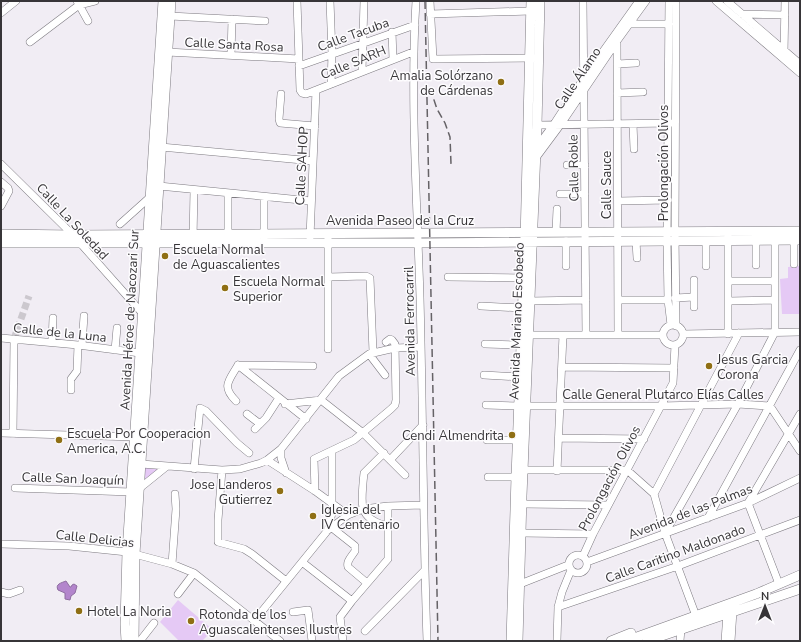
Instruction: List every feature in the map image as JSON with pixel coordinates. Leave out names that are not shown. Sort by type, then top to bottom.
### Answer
[{"type":"main road","name":"Avenida Héroe de Nacozari Sur","points":[[136,490],[141,464],[151,239],[149,198],[162,1]]},
{"type":"main road","name":"Avenida Héroe de Nacozari Sur","points":[[126,641],[136,490],[135,437],[140,353],[151,239],[159,186],[171,1]]},
{"type":"main road","name":"Avenida Mariano Escobedo","points":[[520,498],[516,477],[517,440],[529,335],[530,301],[526,168],[535,148],[537,125],[530,1]]},
{"type":"main road","name":"Avenida Mariano Escobedo","points":[[511,641],[515,538],[524,470],[520,377],[523,278],[528,237],[533,58],[540,1]]},
{"type":"main road","name":"Avenida Paseo de la Cruz","points":[[310,239],[328,234],[417,233],[528,237],[566,241],[585,237],[618,236],[671,231],[756,240],[800,231]]},
{"type":"main road","name":"Avenida Paseo de la Cruz","points":[[1,234],[73,235],[151,239],[310,239],[328,243],[419,243],[528,237],[556,232],[585,237]]},
{"type":"main road","name":"Avenida Paseo de la Cruz","points":[[618,236],[636,241],[706,241],[728,236],[775,236],[797,240]]},
{"type":"main road","name":"Avenida Paseo de la Cruz","points":[[1,243],[79,244],[151,239]]},
{"type":"main road","name":"Avenida Mariano Escobedo","points":[[515,538],[520,584],[518,641]]},
{"type":"main road","points":[[506,641],[508,566],[515,538]]},
{"type":"main road","name":"Avenida Héroe de Nacozari Sur","points":[[131,553],[134,641]]},
{"type":"main road","points":[[628,640],[756,594],[800,576]]},
{"type":"main road","points":[[647,641],[660,638],[681,629],[800,589]]},
{"type":"main road","points":[[611,641],[683,614],[692,614],[696,616]]},
{"type":"street","points":[[1,12],[16,1]]},
{"type":"street","points":[[30,42],[78,3],[95,1]]},
{"type":"street","points":[[297,1],[299,62]]},
{"type":"street","points":[[330,1],[332,54],[331,84]]},
{"type":"street","points":[[362,71],[364,1]]},
{"type":"street","name":"Avenida Ferrocarril","points":[[416,1],[413,52],[417,233],[419,243],[422,347],[424,571],[427,641]]},
{"type":"street","points":[[430,1],[433,59],[533,58]]},
{"type":"street","name":"Calle Roble","points":[[583,1],[586,335]]},
{"type":"street","name":"Calle Álamo","points":[[531,158],[584,90],[638,4],[646,1]]},
{"type":"street","name":"Prolongación Olivos","points":[[668,1],[667,123],[671,169],[672,299],[674,325]]},
{"type":"street","name":"Prolongación Olivos","points":[[671,231],[668,200],[675,123],[676,1]]},
{"type":"street","points":[[716,1],[737,13],[785,15]]},
{"type":"street","points":[[727,1],[737,13],[784,55],[800,73]]},
{"type":"street","points":[[737,1],[737,13]]},
{"type":"street","points":[[784,55],[785,1]]},
{"type":"street","points":[[78,3],[88,21]]},
{"type":"street","name":"Calle Álamo","points":[[535,148],[557,124],[584,78],[615,39],[631,24],[638,4]]},
{"type":"street","points":[[430,14],[530,12]]},
{"type":"street","points":[[170,16],[265,21]]},
{"type":"street","points":[[230,55],[232,19]]},
{"type":"street","points":[[631,24],[669,24]]},
{"type":"street","name":"Calle Tacuba","points":[[299,62],[332,54],[415,25]]},
{"type":"street","points":[[392,32],[393,59]]},
{"type":"street","name":"Calle Sauce","points":[[615,39],[617,64],[618,335]]},
{"type":"street","points":[[668,48],[676,48]]},
{"type":"street","name":"Calle Santa Rosa","points":[[167,52],[230,55],[299,62]]},
{"type":"street","name":"Calle SARH","points":[[299,62],[300,90],[302,93],[306,94],[413,52]]},
{"type":"street","points":[[784,55],[800,64]]},
{"type":"street","points":[[617,64],[636,63]]},
{"type":"street","name":"Calle SAHOP","points":[[310,239],[316,90]]},
{"type":"street","points":[[617,93],[644,92]]},
{"type":"street","points":[[281,94],[280,123],[315,126]]},
{"type":"street","points":[[537,125],[675,123]]},
{"type":"street","points":[[633,124],[634,149]]},
{"type":"street","points":[[161,147],[313,161]]},
{"type":"street","name":"Calle La Soledad","points":[[1,164],[73,235],[79,244],[143,314]]},
{"type":"street","points":[[567,165],[584,166]]},
{"type":"street","points":[[1,182],[8,188],[9,191],[1,206]]},
{"type":"street","points":[[159,186],[311,201]]},
{"type":"street","points":[[193,239],[194,190]]},
{"type":"street","points":[[228,193],[228,239]]},
{"type":"street","points":[[560,194],[585,194]]},
{"type":"street","points":[[264,196],[264,239]]},
{"type":"street","points":[[120,224],[149,198]]},
{"type":"street","points":[[618,201],[668,200]]},
{"type":"street","points":[[556,232],[557,209]]},
{"type":"street","points":[[328,234],[328,349]]},
{"type":"street","points":[[728,236],[728,334]]},
{"type":"street","points":[[665,533],[738,404],[775,332],[775,236]]},
{"type":"street","points":[[756,240],[756,265]]},
{"type":"street","points":[[794,264],[797,240]]},
{"type":"street","points":[[566,241],[566,266]]},
{"type":"street","points":[[636,241],[637,258]]},
{"type":"street","points":[[706,241],[706,266]]},
{"type":"street","points":[[328,277],[366,276],[370,278],[371,353],[385,375]]},
{"type":"street","points":[[448,277],[523,278]]},
{"type":"street","points":[[694,280],[694,307]]},
{"type":"street","points":[[728,281],[775,281]]},
{"type":"street","points":[[618,300],[694,297]]},
{"type":"street","points":[[530,301],[586,300]]},
{"type":"street","points":[[729,301],[775,300]]},
{"type":"street","points":[[481,306],[522,308]]},
{"type":"street","points":[[71,390],[71,378],[77,371],[84,316]]},
{"type":"street","points":[[52,342],[53,318]]},
{"type":"street","points":[[674,325],[681,329],[683,334],[680,342],[674,345],[665,341],[663,335],[665,329],[674,325]]},
{"type":"street","points":[[115,350],[118,328]]},
{"type":"street","points":[[683,334],[800,332]]},
{"type":"street","points":[[654,494],[739,333]]},
{"type":"street","points":[[529,335],[663,335]]},
{"type":"street","points":[[557,471],[564,335]]},
{"type":"street","name":"Calle de la Luna","points":[[1,338],[80,345],[140,353]]},
{"type":"street","points":[[13,434],[14,339]]},
{"type":"street","points":[[315,491],[314,459],[332,451],[363,433],[395,405],[395,344],[392,340],[386,342]]},
{"type":"street","points":[[485,344],[521,345]]},
{"type":"street","name":"Prolongación Olivos","points":[[585,559],[593,534],[673,383],[674,345]]},
{"type":"street","points":[[141,464],[222,470],[240,469],[267,460],[281,449],[339,376],[371,353],[395,348],[422,347]]},
{"type":"street","points":[[708,518],[800,350]]},
{"type":"street","points":[[238,365],[285,404],[306,419]]},
{"type":"street","points":[[238,365],[313,366]]},
{"type":"street","points":[[236,401],[229,394],[227,385],[238,365]]},
{"type":"street","points":[[562,367],[674,368]]},
{"type":"street","points":[[484,375],[520,377]]},
{"type":"street","points":[[247,414],[258,426],[279,398]]},
{"type":"street","points":[[285,404],[321,400],[363,433],[405,475]]},
{"type":"street","name":"Calle General Plutarco Elías Calles","points":[[486,405],[661,406],[738,404],[770,406],[800,451]]},
{"type":"street","points":[[194,469],[200,408],[206,410],[249,453]]},
{"type":"street","points":[[778,584],[748,503],[800,414]]},
{"type":"street","points":[[390,460],[423,425]]},
{"type":"street","points":[[1,433],[135,437]]},
{"type":"street","points":[[559,438],[644,439]]},
{"type":"street","points":[[487,440],[517,440]]},
{"type":"street","points":[[281,449],[281,458],[286,473]]},
{"type":"street","points":[[330,528],[332,513],[332,451]]},
{"type":"street","points":[[384,453],[364,473],[363,509],[374,521],[388,526]]},
{"type":"street","points":[[267,460],[315,491],[348,515]]},
{"type":"street","points":[[136,490],[166,466]]},
{"type":"street","points":[[222,470],[218,520],[218,542],[244,549],[286,581]]},
{"type":"street","points":[[524,470],[627,470],[654,494],[665,533],[696,616]]},
{"type":"street","points":[[488,477],[516,477]]},
{"type":"street","name":"Avenida de las Palmas","points":[[585,559],[665,533],[748,503],[800,478]]},
{"type":"street","name":"Calle San Joaquín","points":[[15,488],[136,490]]},
{"type":"street","points":[[172,564],[176,509],[174,494]]},
{"type":"street","points":[[520,498],[608,505]]},
{"type":"street","points":[[254,620],[330,528],[348,515],[363,509],[388,506],[423,505]]},
{"type":"street","points":[[343,641],[340,617],[388,559],[388,506]]},
{"type":"street","name":"Calle Caritino Maldonado","points":[[558,608],[678,566],[800,520]]},
{"type":"street","points":[[330,528],[355,546],[355,551],[347,565],[348,568],[367,583]]},
{"type":"street","points":[[515,538],[593,534]]},
{"type":"street","name":"Calle Delicias","points":[[1,544],[69,546],[131,553],[172,564],[194,573],[280,641]]},
{"type":"street","points":[[557,641],[558,608],[570,568],[570,559],[572,556],[577,554],[585,559],[586,566],[583,571],[577,573],[570,568]]},
{"type":"street","points":[[302,562],[352,601]]},
{"type":"street","points":[[520,584],[570,568]]},
{"type":"street","points":[[365,631],[424,571]]},
{"type":"street","points":[[178,594],[194,573]]},
{"type":"street","points":[[1,592],[9,594],[20,590]]},
{"type":"street","points":[[294,612],[308,610],[312,641]]},
{"type":"street","points":[[725,641],[730,612]]},
{"type":"street","points":[[730,612],[731,641]]},
{"type":"street","points":[[140,641],[154,623]]},
{"type":"street","points":[[680,641],[681,629]]},
{"type":"shaded area","points":[[800,266],[800,314],[782,314],[780,279],[788,278],[788,267]]},
{"type":"shaded area","points":[[145,466],[162,467],[145,482]]},
{"type":"shaded area","points":[[66,581],[70,587],[74,584],[77,586],[75,593],[71,596],[70,600],[65,599],[65,593],[57,588],[59,584]]},
{"type":"shaded area","points":[[178,600],[213,630],[202,641],[179,641],[160,622]]},
{"type":"tunnel","points":[[14,339],[29,296]]},
{"type":"railway","points":[[425,1],[438,641]]},
{"type":"railway","points":[[430,88],[437,109],[445,123],[450,137],[451,164]]},
{"type":"place","name":"Amalia Solórzano de Cárdenas","points":[[501,82]]},
{"type":"place","name":"Escuela Normal de Aguascalientes","points":[[165,256]]},
{"type":"place","name":"Escuela Normal Superior","points":[[225,288]]},
{"type":"place","name":"Jesus Garcia Corona","points":[[709,366]]},
{"type":"place","name":"Cendi Almendrita","points":[[512,435]]},
{"type":"place","name":"Escuela Por Cooperacion America, A.C.","points":[[59,440]]},
{"type":"place","name":"Jose Landeros Gutierrez","points":[[280,491]]},
{"type":"place","name":"Iglesia del IV Centenario","points":[[313,516]]},
{"type":"place","name":"Hotel La Noria","points":[[79,611]]},
{"type":"place","name":"Rotonda de los Aguascalentenses Ilustres","points":[[191,621]]}]
